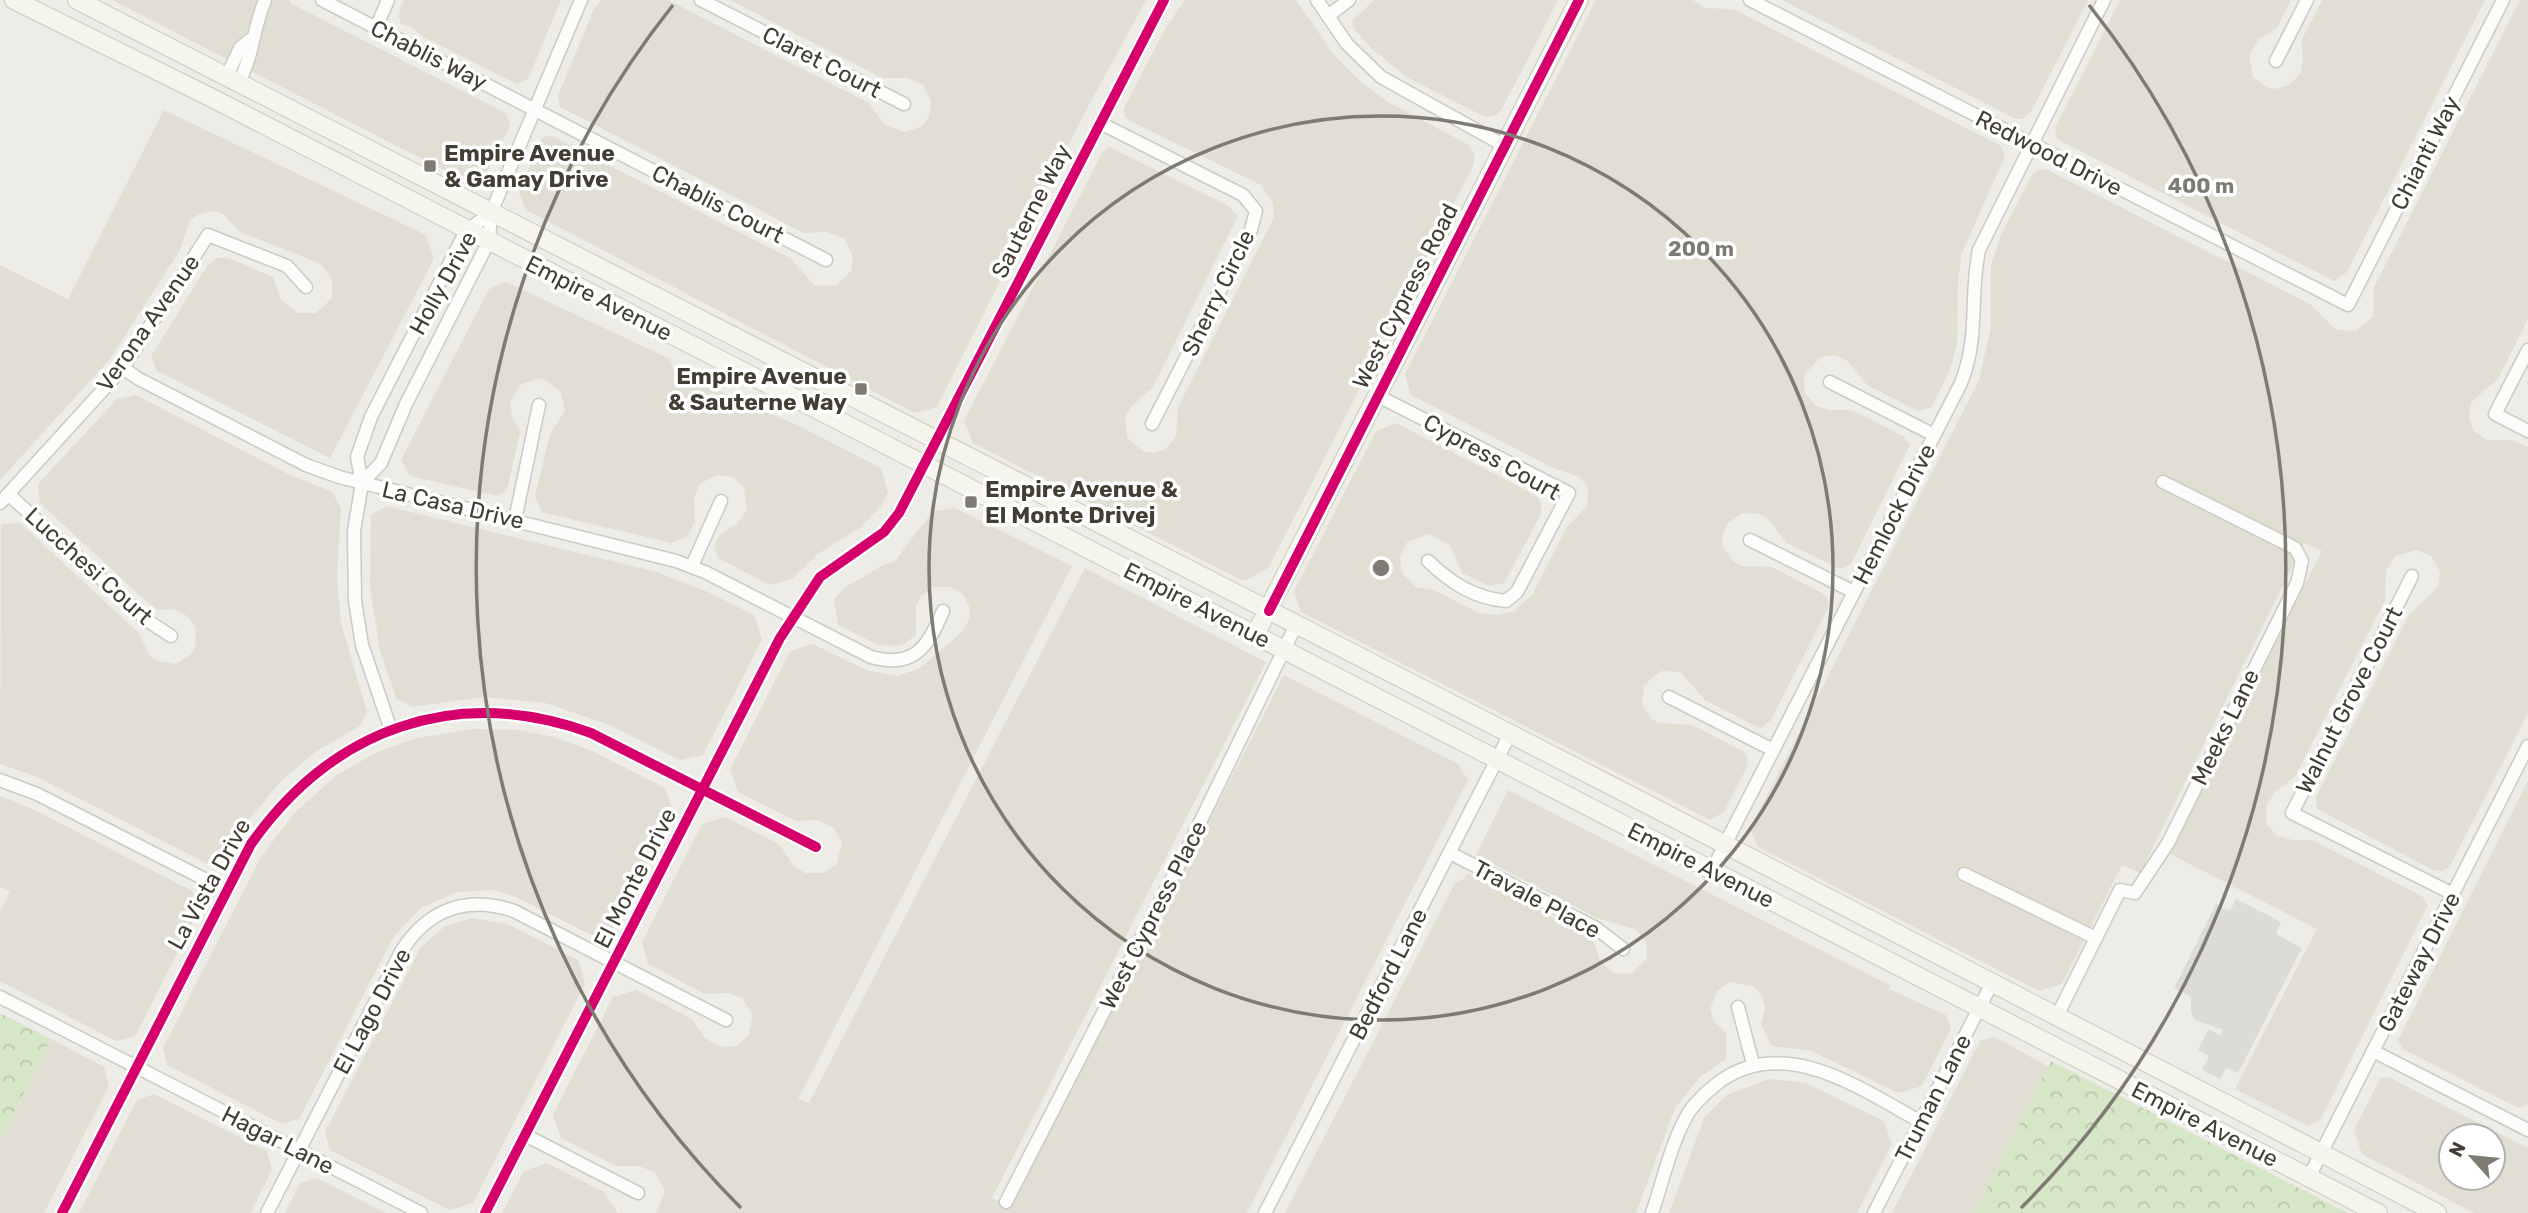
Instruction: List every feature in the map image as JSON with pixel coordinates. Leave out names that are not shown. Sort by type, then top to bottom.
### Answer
[{"type":"main road","name":"Empire Avenue","points":[[15,0],[2378,1213]]},
{"type":"main road","name":"Empire Avenue","points":[[77,0],[937,443],[1510,734],[2437,1213]]},
{"type":"main road","name":"West Cypress Road","points":[[1255,635],[1579,0]]},
{"type":"main road","points":[[138,61],[172,68],[222,93],[232,81]]},
{"type":"street","points":[[232,81],[251,57],[251,39],[265,0]]},
{"type":"street","name":"Chablis Way","points":[[322,0],[536,110]]},
{"type":"street","points":[[376,28],[388,0]]},
{"type":"street","points":[[491,213],[581,0]]},
{"type":"street","name":"Claret Court","points":[[701,0],[904,104]]},
{"type":"street","name":"Sauterne Way","points":[[937,443],[1164,0]]},
{"type":"street","points":[[1317,0],[1347,44],[1381,77],[1505,146]]},
{"type":"street","points":[[1328,16],[1349,0]]},
{"type":"street","name":"Redwood Drive","points":[[1750,0],[2348,305]]},
{"type":"street","name":"Hemlock Drive","points":[[1712,870],[1961,383],[1974,344],[1975,272],[1979,250],[2104,0]]},
{"type":"street","points":[[2276,61],[2307,0]]},
{"type":"street","name":"Chianti Way","points":[[2348,305],[2503,0]]},
{"type":"street","name":"Chablis Court","points":[[536,110],[826,260]]},
{"type":"street","name":"Sherry Circle","points":[[1100,123],[1243,195],[1256,211],[1251,230],[1152,424]]},
{"type":"street","name":"Holly Drive","points":[[391,730],[362,645],[355,601],[354,531],[362,483],[357,457],[371,417],[466,231],[491,213]]},
{"type":"street","name":"Holly Drive","points":[[362,483],[381,463],[406,404],[489,241],[491,213]]},
{"type":"street","name":"Verona Avenue","points":[[4,498],[123,368],[208,235],[287,266],[306,287]]},
{"type":"street","points":[[2528,350],[2495,414],[2528,431]]},
{"type":"street","name":"La Casa Drive","points":[[123,368],[139,379],[306,465],[362,483],[692,566],[871,657],[886,661],[916,654],[930,641],[943,611]]},
{"type":"street","points":[[1830,382],[1934,435]]},
{"type":"street","name":"Cypress Court","points":[[1378,396],[1569,493],[1517,592],[1506,601],[1485,599],[1447,579],[1428,561]]},
{"type":"street","points":[[514,520],[539,405]]},
{"type":"street","name":"El Monte Drive","points":[[485,1213],[792,618],[820,577],[884,532],[900,513],[937,443]]},
{"type":"street","name":"Meeks Lane","points":[[2057,1016],[2120,890],[2135,893],[2168,843],[2297,583],[2302,561],[2295,548],[2163,482]]},
{"type":"street","name":"Lucchesi Court","points":[[4,498],[148,621],[171,636]]},
{"type":"street","points":[[692,566],[721,501]]},
{"type":"street","points":[[1750,540],[1854,592]]},
{"type":"street","name":"Walnut Grove Court","points":[[2412,576],[2292,813],[2452,894]]},
{"type":"street","name":"West Cypress Place","points":[[1006,1202],[1186,851],[1296,625]]},
{"type":"street","points":[[1669,697],[1773,750]]},
{"type":"street","name":"La Vista Drive","points":[[62,1213],[251,844],[291,794],[343,752],[391,730],[450,714],[489,713],[559,722],[591,733],[816,847]]},
{"type":"street","name":"Bedford Lane","points":[[1265,1213],[1510,734]]},
{"type":"street","name":"Gateway Drive","points":[[2309,1177],[2528,746]]},
{"type":"street","points":[[0,780],[37,794],[226,890]]},
{"type":"street","name":"Travale Place","points":[[1450,853],[1596,928],[1623,949]]},
{"type":"street","points":[[1964,874],[2096,938]]},
{"type":"street","name":"El Lago Drive","points":[[267,1213],[402,950],[413,933],[430,919],[449,909],[493,904],[514,911],[726,1020]]},
{"type":"street","name":"Truman Lane","points":[[1874,1213],[1993,983]]},
{"type":"street","name":"Hagar Lane","points":[[0,998],[421,1213]]},
{"type":"street","points":[[1738,1007],[1754,1064]]},
{"type":"street","points":[[2373,1051],[2528,1130]]},
{"type":"street","points":[[1652,1213],[1689,1112],[1705,1093],[1732,1073],[1754,1064],[1773,1061],[1795,1063],[1821,1071],[1921,1122]]},
{"type":"street","points":[[525,1135],[638,1193]]},
{"type":"shaded area","points":[[112,0],[290,0],[290,3],[506,113],[510,126],[486,174],[465,181]]},
{"type":"shaded area","points":[[404,0],[561,0],[528,79],[517,84],[424,37],[410,26],[401,24],[398,15]]},
{"type":"shaded area","points":[[601,0],[668,0],[869,103],[884,124],[904,132],[921,127],[929,117],[931,101],[923,85],[908,78],[882,78],[730,0],[1146,0],[1083,116],[937,407],[915,413],[526,210],[519,193],[539,142],[543,137],[552,136],[790,258],[814,285],[836,286],[851,271],[853,257],[844,238],[827,232],[804,233],[560,107],[558,96],[593,11]]},
{"type":"shaded area","points":[[1185,0],[1296,0],[1334,55],[1362,83],[1388,102],[1469,145],[1475,154],[1473,166],[1269,567],[1249,579],[1241,580],[973,443],[964,421],[1102,153],[1109,147],[1229,206],[1238,216],[1153,387],[1130,408],[1125,418],[1127,438],[1144,452],[1155,453],[1167,448],[1176,436],[1178,407],[1274,218],[1273,203],[1261,185],[1130,121],[1124,115],[1124,108],[1165,29]]},
{"type":"shaded area","points":[[1374,0],[1558,0],[1502,109],[1496,115],[1485,117],[1408,78],[1371,48],[1355,30],[1352,21]]},
{"type":"shaded area","points":[[1596,0],[1693,0],[1705,8],[1733,9],[2001,146],[2005,156],[1962,253],[1958,280],[1957,344],[1949,372],[1932,407],[1918,411],[1867,385],[1848,361],[1836,355],[1821,357],[1804,375],[1805,393],[1816,406],[1829,410],[1852,410],[1903,436],[1910,445],[1851,564],[1840,569],[1787,543],[1768,519],[1759,514],[1742,513],[1726,525],[1722,537],[1723,548],[1734,562],[1742,566],[1772,567],[1822,593],[1828,600],[1828,608],[1771,720],[1761,728],[1705,700],[1680,672],[1661,671],[1644,685],[1642,704],[1651,719],[1659,723],[1692,725],[1743,751],[1748,758],[1746,769],[1724,812],[1710,820],[1301,612],[1294,591],[1376,431],[1396,423],[1535,495],[1541,503],[1541,514],[1504,583],[1489,586],[1462,573],[1450,545],[1429,534],[1407,542],[1400,557],[1402,573],[1416,587],[1434,590],[1479,613],[1497,615],[1513,612],[1532,595],[1566,528],[1587,506],[1588,488],[1580,477],[1553,468],[1411,395],[1405,374]]},
{"type":"shaded area","points":[[1782,0],[2088,0],[2031,112],[2022,119],[2016,119]]},
{"type":"shaded area","points":[[2120,0],[2291,0],[2277,28],[2258,40],[2249,55],[2253,77],[2266,87],[2275,89],[2289,85],[2300,74],[2303,59],[2301,41],[2322,0],[2485,0],[2347,272],[2334,281],[2057,139],[2055,128]]},
{"type":"shaded area","points":[[2520,0],[2528,0],[2528,319],[2498,379],[2471,402],[2469,417],[2474,431],[2487,440],[2511,440],[2528,447],[2528,713],[2450,866],[2443,871],[2435,871],[2317,809],[2316,797],[2409,615],[2438,587],[2440,572],[2431,556],[2417,550],[2395,556],[2386,571],[2385,600],[2295,777],[2276,791],[2266,806],[2267,825],[2277,836],[2293,840],[2312,840],[2422,896],[2428,905],[2321,1119],[2308,1126],[2235,1089],[2317,929],[2166,852],[2322,551],[2304,543],[2140,873],[2122,865],[2062,984],[2039,991],[1758,847],[1750,829],[1979,380],[1991,328],[1991,265],[2001,235],[2032,175],[2038,170],[2046,169],[2310,304],[2336,330],[2356,331],[2373,316],[2374,287]]},
{"type":"shaded area","points":[[164,110],[426,235],[434,259],[330,458],[157,371],[151,356],[207,266],[217,258],[228,258],[273,277],[281,300],[298,313],[316,313],[332,298],[332,280],[321,264],[240,232],[223,214],[213,211],[199,214],[189,222],[180,250],[110,359],[0,480],[0,265],[68,299]]},
{"type":"shaded area","points":[[506,282],[670,359],[674,371],[797,425],[881,468],[888,493],[881,506],[861,527],[818,554],[792,579],[770,585],[718,558],[714,546],[719,536],[739,522],[747,510],[744,488],[733,477],[716,475],[700,484],[694,498],[695,521],[688,536],[671,543],[542,512],[535,496],[550,434],[565,411],[561,392],[542,378],[521,384],[510,402],[512,416],[520,432],[507,490],[497,496],[410,476],[401,460],[489,289]]},
{"type":"shaded area","points":[[136,395],[286,473],[332,492],[341,508],[337,577],[341,623],[367,712],[360,726],[318,750],[279,783],[245,824],[225,858],[208,864],[35,776],[0,764],[1,524],[20,523],[139,633],[149,655],[158,661],[176,664],[191,654],[195,647],[196,628],[187,616],[174,609],[159,610],[148,603],[40,503],[38,484],[117,399]]},
{"type":"shaded area","points":[[386,506],[657,572],[708,592],[754,615],[762,639],[703,755],[679,760],[607,724],[545,703],[484,697],[412,707],[396,698],[380,651],[370,588],[371,515]]},
{"type":"shaded area","points":[[955,508],[1072,566],[798,1099],[809,1103],[1085,568],[1266,662],[992,1198],[1011,1207],[1284,675],[1458,764],[1468,780],[1247,1213],[656,1213],[665,1191],[654,1172],[639,1166],[616,1166],[561,1138],[553,1115],[613,997],[636,990],[692,1019],[705,1038],[721,1047],[736,1046],[748,1036],[753,1015],[742,998],[729,993],[705,994],[648,964],[642,942],[702,824],[725,817],[780,845],[793,865],[805,873],[824,873],[836,865],[842,843],[834,828],[817,820],[796,821],[738,792],[730,770],[790,651],[813,644],[866,670],[897,676],[920,668],[962,632],[970,618],[969,606],[963,594],[951,587],[932,587],[920,597],[916,606],[916,635],[904,644],[896,646],[878,645],[838,625],[834,600],[844,588],[883,565],[894,562],[933,511]]},
{"type":"shaded area","points":[[474,729],[518,730],[553,737],[590,750],[665,788],[673,812],[613,929],[591,935],[516,897],[495,890],[457,892],[421,908],[394,936],[299,1119],[282,1124],[167,1065],[163,1048],[261,857],[295,812],[337,775],[377,752],[417,738]]},
{"type":"shaded area","points":[[2528,781],[2528,1104],[2518,1108],[2403,1049],[2398,1040]]},
{"type":"shaded area","points":[[1508,790],[1891,986],[1889,989],[1946,1015],[1951,1028],[1922,1086],[1898,1093],[1812,1051],[1772,1046],[1761,1025],[1765,1008],[1762,996],[1753,986],[1730,982],[1717,991],[1710,1009],[1714,1022],[1726,1033],[1726,1059],[1700,1077],[1675,1108],[1636,1213],[1285,1213],[1455,883],[1464,879],[1467,873],[1585,934],[1594,943],[1601,963],[1616,974],[1632,973],[1647,958],[1647,943],[1635,929],[1597,918],[1476,855]]},
{"type":"shaded area","points":[[0,796],[33,809],[192,891],[200,908],[135,1036],[116,1041],[0,981],[0,912],[10,892],[0,887]]},
{"type":"shaded area","points":[[2236,899],[2281,922],[2276,934],[2302,948],[2238,1073],[2226,1068],[2220,1079],[2202,1070],[2209,1056],[2198,1050],[2209,1029],[2220,1035],[2223,1030],[2195,1020],[2191,1012],[2191,997],[2174,988],[2216,904],[2230,911]]},
{"type":"shaded area","points":[[472,918],[507,924],[578,960],[585,984],[473,1203],[450,1210],[330,1150],[325,1132],[421,947],[445,926]]},
{"type":"shaded area","points":[[1995,1037],[2049,1067],[1974,1213],[1892,1213],[1980,1041]]},
{"type":"shaded area","points":[[51,1039],[104,1067],[109,1086],[44,1213],[0,1213],[0,1140]]},
{"type":"shaded area","points":[[2381,1077],[2390,1078],[2477,1122],[2437,1122],[2437,1192],[2507,1192],[2507,1137],[2528,1148],[2528,1213],[2474,1213],[2362,1154],[2354,1130]]},
{"type":"shaded area","points":[[1769,1079],[1806,1083],[1884,1121],[1892,1144],[1857,1213],[1669,1213],[1704,1118],[1727,1095]]},
{"type":"shaded area","points":[[154,1094],[267,1151],[272,1170],[250,1213],[79,1213],[137,1100]]},
{"type":"shaded area","points":[[547,1163],[604,1192],[618,1213],[502,1213],[524,1171]]},
{"type":"shaded area","points":[[317,1178],[386,1213],[285,1213],[300,1183]]},
{"type":"green space","points":[[0,1013],[51,1039],[0,1140]]},
{"type":"green space","points":[[2051,1061],[2348,1213],[1974,1213]]},
{"type":"cycle path","points":[[485,1213],[780,638],[820,577],[884,532],[899,513],[1164,0]]},
{"type":"cycle path","points":[[1269,611],[1579,0]]},
{"type":"cycle path","points":[[62,1213],[251,844],[284,804],[320,771],[359,745],[401,727],[446,716],[492,713],[541,719],[591,733],[816,847]]},
{"type":"place","name":"Empire Avenue & Gamay Drive","points":[[430,166]]},
{"type":"place","name":"Empire Avenue & Sauterne Way","points":[[861,389]]},
{"type":"place","name":"Empire Avenue & El Monte Drivej","points":[[971,502]]}]
